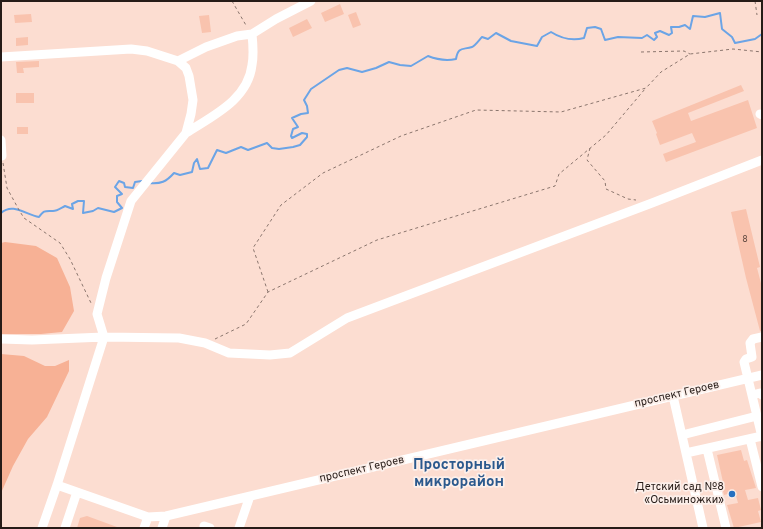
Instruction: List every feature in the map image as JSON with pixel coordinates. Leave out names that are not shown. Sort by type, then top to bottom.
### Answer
[{"type":"street","points":[[178,60],[206,47],[237,36],[252,34],[276,19],[311,1]]},
{"type":"street","points":[[42,528],[104,337],[97,314],[106,278],[130,201],[186,133],[226,106],[240,94],[249,80],[252,65],[252,34]]},
{"type":"street","points":[[1,57],[131,49],[147,51],[178,60],[186,68],[191,84],[191,114],[186,133]]},
{"type":"street","points":[[1,140],[2,156]]},
{"type":"street","points":[[1,339],[32,340],[104,337],[179,338],[205,343],[230,353],[270,355],[290,353],[346,318],[762,160]]},
{"type":"street","points":[[686,454],[762,437],[744,362],[746,359],[752,357],[750,343],[753,339],[762,337]]},
{"type":"street","name":"проспект Героев","points":[[57,485],[148,517],[166,516],[762,375]]},
{"type":"street","points":[[752,395],[760,393],[762,395]]},
{"type":"street","points":[[673,396],[703,528]]},
{"type":"street","points":[[682,435],[757,416]]},
{"type":"street","points":[[750,439],[762,487]]},
{"type":"street","points":[[707,449],[726,528]]},
{"type":"street","points":[[65,528],[77,492]]},
{"type":"street","points":[[239,528],[250,496]]},
{"type":"street","points":[[162,528],[166,516]]},
{"type":"street","points":[[144,528],[148,517]]},
{"type":"path","points":[[232,1],[252,34]]},
{"type":"path","points":[[755,1],[757,15]]},
{"type":"path","points":[[205,343],[246,324],[268,292],[377,240],[555,186],[559,174],[606,136],[661,72],[690,54],[733,49],[762,52]]},
{"type":"path","points":[[641,52],[684,51],[690,54]]},
{"type":"path","points":[[268,292],[253,248],[281,205],[323,173],[401,136],[476,110],[561,112],[646,88]]},
{"type":"path","points":[[590,148],[587,160],[605,181],[606,189],[628,199],[640,201]]},
{"type":"path","points":[[2,156],[7,188],[19,210],[24,218],[60,243],[70,259],[97,314]]},
{"type":"shaded area","points":[[5,242],[36,246],[57,258],[70,287],[74,311],[62,332],[41,334],[1,334],[1,243]]},
{"type":"shaded area","points":[[1,354],[24,356],[45,366],[55,366],[69,360],[69,371],[47,417],[28,439],[13,466],[1,493]]},
{"type":"building","points":[[340,4],[344,14],[325,22],[321,13]]},
{"type":"building","points":[[356,12],[361,25],[353,28],[348,15]]},
{"type":"building","points":[[31,14],[32,22],[15,23],[14,15]]},
{"type":"building","points":[[209,15],[211,32],[202,33],[199,16]]},
{"type":"building","points":[[307,19],[312,28],[293,37],[289,28]]},
{"type":"building","points":[[28,37],[28,45],[16,46],[16,38]]},
{"type":"building","points":[[39,61],[39,67],[23,68],[24,73],[17,73],[16,62]]},
{"type":"building","points":[[741,85],[744,91],[688,113],[691,121],[748,100],[757,128],[666,162],[663,154],[696,142],[692,133],[660,145],[652,121]]},
{"type":"building","points":[[16,93],[34,93],[34,103],[16,103]]},
{"type":"building","points":[[17,127],[28,127],[28,134],[17,134]]},
{"type":"building","points":[[746,209],[760,267],[757,268],[762,287],[762,331],[760,331],[746,278],[731,212]]},
{"type":"building","points":[[741,450],[744,461],[747,460],[756,488],[745,490],[748,500],[758,498],[761,510],[758,511],[761,522],[734,528],[727,505],[738,503],[735,492],[724,495],[721,483],[723,482],[717,455]]},
{"type":"building","points":[[87,516],[117,528],[77,528],[80,518]]},
{"type":"waterway","points":[[149,183],[163,182],[174,173],[180,175],[192,172],[194,163],[197,159],[200,169],[208,168],[217,150],[226,153],[241,147],[248,150],[267,143],[272,148],[279,149],[300,145],[307,137],[307,134],[302,133],[292,138],[291,136],[293,129],[298,127],[292,118],[308,113],[304,100],[311,89],[339,70],[347,68],[362,72],[389,62],[411,66],[428,56],[442,60],[456,59],[458,52],[461,49],[469,48],[476,44],[482,37],[488,39],[496,33],[511,41],[537,46],[542,37],[551,32],[567,39],[580,39],[584,38],[587,28],[595,27],[601,29],[605,40],[618,37],[642,38],[647,35],[654,40],[657,37],[655,33],[660,31],[669,35],[672,33],[671,27],[685,25],[690,29],[693,16],[705,17],[720,13],[722,29],[732,37],[735,43],[755,39],[762,34]]},
{"type":"waterway","points":[[1,213],[6,210],[15,209],[39,217],[45,211],[56,210],[65,206],[73,209],[72,204],[78,201],[84,201],[83,213],[93,211],[98,208],[114,212],[122,208],[117,202],[117,196],[122,194],[115,187],[119,181],[124,183],[125,187],[133,188],[135,182],[142,181]]},
{"type":"place","name":"Детский сад №8 «Осьминожки»","points":[[732,494]]},
{"type":"district","name":"Просторный микрорайон","points":[[459,474]]}]
